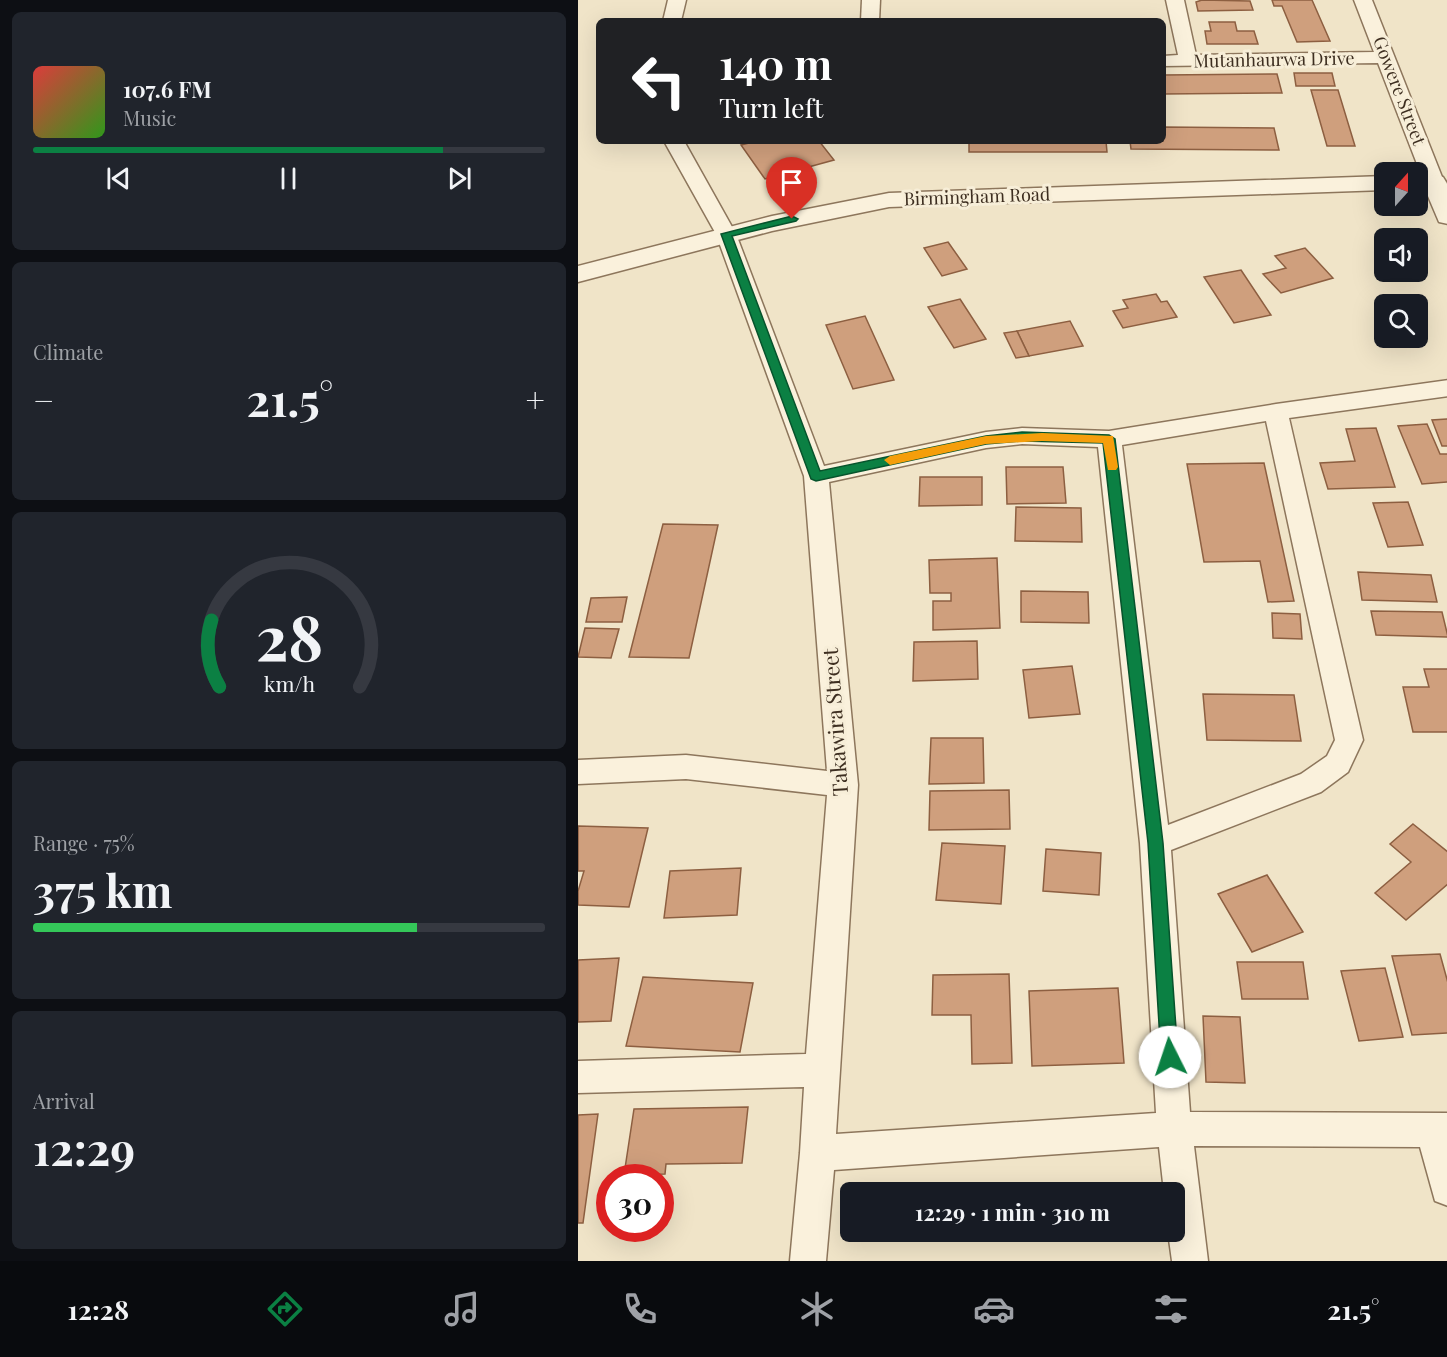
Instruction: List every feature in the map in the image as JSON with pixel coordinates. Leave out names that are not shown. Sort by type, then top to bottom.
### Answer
[{"type":"street","points":[[673,18],[677,0]]},
{"type":"street","points":[[870,18],[871,0]]},
{"type":"street","points":[[1175,0],[1187,61]]},
{"type":"street","name":"Gowere Street","points":[[1363,0],[1433,182]]},
{"type":"street","name":"Mutanhaurwa Drive","points":[[1166,61],[1385,57]]},
{"type":"street","name":"Takawira Street","points":[[676,144],[726,234],[816,476],[843,784],[818,1153],[808,1261]]},
{"type":"street","points":[[1433,182],[1448,217]]},
{"type":"street","name":"Birmingham Road","points":[[578,274],[726,234],[837,208],[889,200],[1374,183]]},
{"type":"street","points":[[816,476],[986,440],[1022,436],[1109,439],[1276,412],[1448,388]]},
{"type":"street","points":[[1155,843],[1311,783],[1338,764],[1349,740],[1276,412]]},
{"type":"street","points":[[1109,439],[1155,843],[1174,1129],[1190,1261]]},
{"type":"street","points":[[578,772],[686,767],[843,784]]},
{"type":"street","points":[[578,1077],[822,1070]]},
{"type":"street","points":[[818,1153],[1174,1129],[1441,1130],[1448,1188]]},
{"type":"building","points":[[1202,0],[1250,1],[1253,10],[1198,11],[1196,2]]},
{"type":"building","points":[[1272,0],[1312,0],[1330,41],[1297,42],[1282,6],[1274,6]]},
{"type":"building","points":[[1209,22],[1235,22],[1237,31],[1254,31],[1258,44],[1207,44],[1205,31],[1211,31]]},
{"type":"building","points":[[1294,73],[1332,73],[1335,86],[1296,86]]},
{"type":"building","points":[[1277,74],[1282,93],[1166,94],[1166,75]]},
{"type":"building","points":[[1311,90],[1338,90],[1355,146],[1327,146]]},
{"type":"building","points":[[1166,127],[1274,128],[1279,150],[1131,149],[1130,144],[1166,144]]},
{"type":"building","points":[[821,144],[834,160],[765,179],[741,145]]},
{"type":"building","points":[[969,144],[1106,144],[1107,152],[969,152]]},
{"type":"building","points":[[948,242],[967,269],[942,276],[924,248]]},
{"type":"building","points":[[1305,248],[1333,278],[1281,293],[1263,274],[1286,268],[1275,256]]},
{"type":"building","points":[[1241,270],[1271,315],[1234,323],[1204,277]]},
{"type":"building","points":[[1156,294],[1161,302],[1167,301],[1177,317],[1123,328],[1113,311],[1128,308],[1123,300]]},
{"type":"building","points":[[960,299],[986,339],[954,348],[928,307]]},
{"type":"building","points":[[865,316],[894,380],[853,389],[826,325]]},
{"type":"building","points":[[1070,321],[1083,346],[1029,356],[1017,331]]},
{"type":"building","points":[[1017,331],[1029,356],[1016,358],[1004,333]]},
{"type":"building","points":[[1448,419],[1448,446],[1442,446],[1432,420]]},
{"type":"building","points":[[1427,424],[1440,454],[1448,454],[1448,482],[1422,484],[1398,426]]},
{"type":"building","points":[[1376,428],[1395,487],[1328,489],[1320,463],[1355,461],[1346,429]]},
{"type":"building","points":[[1264,463],[1294,601],[1268,602],[1260,561],[1204,562],[1187,464]]},
{"type":"building","points":[[1006,467],[1063,467],[1066,503],[1007,504]]},
{"type":"building","points":[[920,477],[982,477],[982,505],[919,506]]},
{"type":"building","points":[[1408,502],[1423,545],[1388,547],[1373,503]]},
{"type":"building","points":[[1016,507],[1081,508],[1082,542],[1015,541]]},
{"type":"building","points":[[663,524],[718,525],[689,658],[629,657]]},
{"type":"building","points":[[997,558],[1000,628],[933,630],[933,601],[951,601],[951,593],[930,593],[929,560]]},
{"type":"building","points":[[1358,572],[1431,575],[1437,602],[1362,600]]},
{"type":"building","points":[[1021,591],[1088,592],[1089,623],[1021,622]]},
{"type":"building","points":[[627,597],[622,622],[586,622],[591,598]]},
{"type":"building","points":[[1371,611],[1442,612],[1448,637],[1376,635]]},
{"type":"building","points":[[1272,613],[1300,614],[1302,639],[1273,638]]},
{"type":"building","points":[[585,628],[619,629],[611,658],[578,657]]},
{"type":"building","points":[[977,641],[978,679],[913,681],[914,642]]},
{"type":"building","points":[[1072,666],[1080,714],[1029,718],[1023,670]]},
{"type":"building","points":[[1424,669],[1448,669],[1448,732],[1413,732],[1403,687],[1429,687]]},
{"type":"building","points":[[1203,694],[1294,695],[1301,741],[1207,740]]},
{"type":"building","points":[[931,738],[983,738],[984,783],[929,784]]},
{"type":"building","points":[[1009,790],[1010,829],[929,830],[930,791]]},
{"type":"building","points":[[1413,824],[1448,852],[1448,884],[1406,920],[1375,893],[1411,862],[1390,844]]},
{"type":"building","points":[[578,826],[648,828],[629,907],[578,905],[578,891],[584,871],[578,871]]},
{"type":"building","points":[[942,843],[1005,846],[1001,904],[936,900]]},
{"type":"building","points":[[1046,849],[1101,853],[1099,895],[1043,891]]},
{"type":"building","points":[[741,868],[737,915],[664,918],[670,871]]},
{"type":"building","points":[[1267,875],[1303,932],[1252,952],[1218,894]]},
{"type":"building","points":[[1440,954],[1448,983],[1448,1033],[1412,1035],[1392,956]]},
{"type":"building","points":[[619,958],[611,1021],[578,1022],[578,960]]},
{"type":"building","points":[[1237,962],[1303,962],[1308,999],[1242,999]]},
{"type":"building","points":[[1385,968],[1403,1037],[1359,1041],[1341,971]]},
{"type":"building","points":[[1009,974],[1012,1063],[972,1064],[971,1015],[932,1015],[933,975]]},
{"type":"building","points":[[643,977],[753,983],[740,1052],[626,1046]]},
{"type":"building","points":[[1118,988],[1124,1063],[1032,1066],[1029,991]]},
{"type":"building","points":[[1203,1016],[1240,1017],[1245,1083],[1206,1082]]},
{"type":"building","points":[[748,1107],[742,1163],[626,1164],[634,1109]]},
{"type":"building","points":[[598,1114],[583,1223],[578,1223],[578,1115]]},
{"type":"slow traffic","points":[[890,460],[986,440],[1022,436],[1109,439],[1112,467]]},
{"type":"route","points":[[792,219],[726,234],[816,476],[986,440],[1022,436],[1109,439],[1155,843],[1170,1057]]}]
